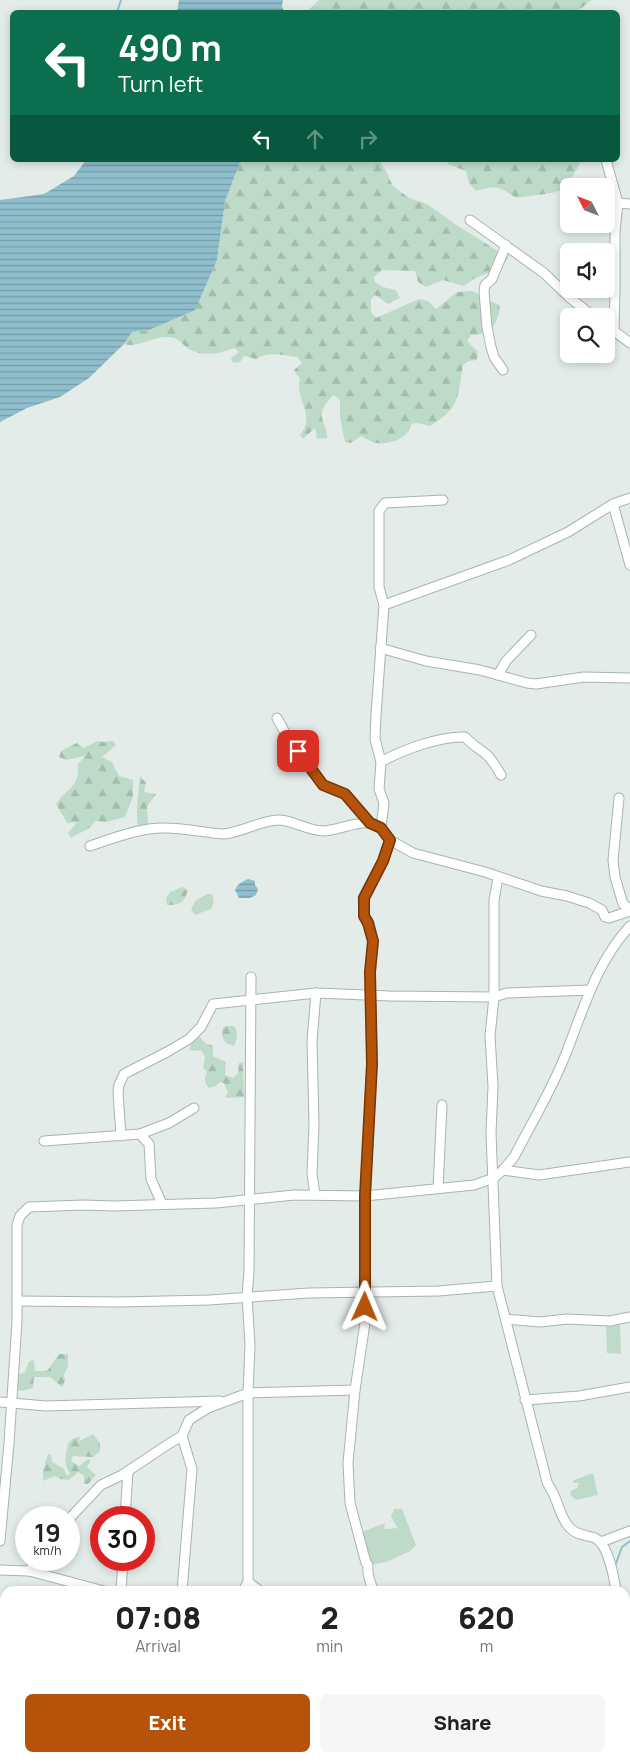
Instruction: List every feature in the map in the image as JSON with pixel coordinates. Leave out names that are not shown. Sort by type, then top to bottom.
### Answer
[{"type":"street","points":[[607,162],[618,203],[614,231],[615,289],[612,308]]},
{"type":"street","points":[[618,203],[630,204]]},
{"type":"street","points":[[470,220],[544,273],[583,308]]},
{"type":"street","points":[[504,370],[494,357],[491,347],[486,327],[484,292],[485,285],[492,279],[506,245]]},
{"type":"street","points":[[615,331],[630,343]]},
{"type":"street","points":[[384,605],[509,560],[568,532],[613,504],[630,498]]},
{"type":"street","points":[[381,828],[384,803],[379,789],[381,762],[375,739],[384,605],[379,587],[379,511],[385,502],[443,500]]},
{"type":"street","points":[[613,504],[630,565]]},
{"type":"street","points":[[498,675],[506,661],[531,635]]},
{"type":"street","points":[[380,648],[426,661],[480,670],[536,684],[584,677],[630,678]]},
{"type":"street","points":[[276,718],[289,740],[323,785],[345,794],[370,823],[381,828],[390,840],[413,853],[589,903],[602,910],[605,917],[609,918],[630,910],[623,904],[614,870],[619,798]]},
{"type":"street","points":[[381,762],[397,752],[452,738],[465,738],[486,754],[501,775]]},
{"type":"street","points":[[90,846],[149,829],[166,828],[224,834],[232,833],[258,823],[280,820],[308,830],[327,831],[370,823]]},
{"type":"street","points":[[371,1586],[367,1571],[368,1565],[349,1496],[348,1463],[355,1390],[365,1323],[366,1292],[365,1196],[371,1102],[371,960],[373,941],[364,916],[364,898],[383,861],[390,840]]},
{"type":"street","points":[[498,878],[494,900],[494,997],[490,1036],[493,1086],[491,1133],[497,1286],[543,1472],[565,1523],[573,1531],[601,1542],[610,1562],[615,1586]]},
{"type":"street","points":[[0,1541],[17,1322],[17,1224],[20,1216],[29,1208],[162,1204],[315,1195],[365,1196],[474,1185],[494,1178],[514,1157],[567,1052],[600,968],[608,954],[630,926]]},
{"type":"street","points":[[246,1586],[248,1582],[248,1393],[250,1345],[247,1296],[249,1272],[250,977]]},
{"type":"street","points":[[121,1136],[118,1092],[124,1074],[167,1052],[188,1038],[201,1027],[213,1004],[316,993],[494,997],[507,993],[590,990]]},
{"type":"street","points":[[315,1195],[312,1174],[314,1124],[312,1041],[316,993]]},
{"type":"street","points":[[438,1188],[442,1105]]},
{"type":"street","points":[[44,1142],[140,1134],[169,1123],[194,1108]]},
{"type":"street","points":[[140,1134],[149,1144],[151,1179],[162,1204]]},
{"type":"street","points":[[503,1170],[538,1175],[630,1162]]},
{"type":"street","points":[[17,1301],[128,1302],[210,1300],[247,1296],[438,1291],[497,1286]]},
{"type":"street","points":[[506,1320],[540,1322],[567,1319],[606,1321],[630,1316]]},
{"type":"street","points":[[526,1400],[579,1396],[630,1387]]},
{"type":"street","points":[[80,1507],[101,1485],[128,1471],[182,1436],[189,1420],[208,1408],[248,1393],[355,1390]]},
{"type":"street","points":[[0,1402],[46,1406],[223,1402]]},
{"type":"street","points":[[182,1436],[192,1469],[182,1586]]},
{"type":"street","points":[[126,1506],[128,1471]]},
{"type":"street","points":[[601,1542],[630,1531]]},
{"type":"street","points":[[0,1570],[15,1571]]},
{"type":"street","points":[[29,1571],[85,1586]]},
{"type":"street","points":[[121,1586],[122,1571]]},
{"type":"street","points":[[248,1582],[253,1586]]},
{"type":"green space","points":[[319,0],[592,0],[579,10],[309,10]]},
{"type":"green space","points":[[240,162],[380,162],[393,186],[409,198],[427,204],[509,258],[489,273],[475,278],[464,286],[443,280],[426,287],[418,282],[415,271],[382,270],[374,277],[375,282],[383,287],[396,290],[400,298],[388,304],[375,295],[371,299],[371,312],[376,318],[419,299],[428,301],[436,309],[457,292],[472,291],[499,305],[499,313],[494,325],[485,333],[471,335],[467,341],[478,352],[477,360],[469,361],[463,365],[456,401],[447,413],[430,426],[417,423],[411,424],[410,429],[403,437],[393,442],[376,443],[361,436],[351,443],[345,442],[340,417],[340,400],[334,395],[325,404],[322,414],[327,438],[317,439],[315,428],[303,439],[300,435],[305,427],[306,414],[300,394],[300,379],[294,370],[302,363],[297,357],[271,354],[256,359],[244,356],[240,362],[233,363],[231,358],[239,352],[234,348],[223,352],[205,354],[194,352],[177,339],[170,337],[161,337],[135,345],[124,344],[132,332],[149,330],[195,309],[217,260],[225,201]]},
{"type":"green space","points":[[448,162],[581,162],[571,178],[560,178],[560,191],[516,198],[505,191],[493,187],[476,191],[469,183],[466,171],[448,164]]},
{"type":"green space","points":[[97,741],[113,741],[116,745],[102,757],[112,762],[119,776],[133,780],[133,797],[125,817],[106,822],[95,821],[91,827],[71,838],[68,833],[77,822],[67,823],[56,804],[75,783],[78,764],[85,756],[66,760],[59,757],[61,751],[77,743],[84,748]]},
{"type":"green space","points":[[140,776],[146,783],[144,792],[156,794],[147,807],[148,826],[138,827],[137,808]]},
{"type":"green space","points":[[183,887],[188,890],[185,898],[178,904],[167,905],[166,898],[170,892]]},
{"type":"green space","points":[[207,894],[211,894],[213,898],[211,909],[195,915],[191,910],[195,901]]},
{"type":"green space","points":[[234,1026],[237,1031],[234,1046],[225,1042],[223,1038],[223,1028]]},
{"type":"green space","points":[[200,1037],[205,1043],[213,1046],[213,1056],[226,1062],[225,1075],[233,1078],[238,1073],[239,1063],[243,1062],[244,1097],[225,1097],[228,1093],[224,1083],[220,1082],[216,1086],[209,1088],[207,1086],[205,1076],[207,1072],[203,1068],[205,1057],[202,1051],[190,1050],[192,1041]]},
{"type":"green space","points":[[620,1319],[621,1354],[607,1353],[606,1327]]},
{"type":"green space","points":[[59,1354],[68,1354],[68,1366],[62,1387],[50,1377],[34,1377],[33,1388],[22,1391],[15,1388],[17,1375],[25,1372],[29,1361],[34,1360],[35,1371],[47,1371]]},
{"type":"green space","points":[[93,1434],[100,1443],[100,1451],[93,1457],[73,1456],[71,1461],[79,1466],[88,1459],[91,1460],[87,1467],[96,1475],[88,1484],[84,1484],[84,1476],[78,1472],[69,1480],[55,1476],[43,1481],[43,1471],[48,1454],[51,1455],[52,1462],[63,1468],[67,1475],[70,1474],[66,1462],[68,1443],[74,1438],[80,1437],[79,1441]]},
{"type":"green space","points":[[593,1473],[598,1495],[577,1500],[571,1496],[570,1491],[577,1488],[579,1483],[573,1483],[574,1480]]},
{"type":"green space","points":[[394,1509],[402,1509],[416,1545],[410,1551],[386,1562],[370,1565],[362,1532],[385,1523],[384,1529],[398,1528],[391,1517]]},
{"type":"water","points":[[179,0],[283,0],[283,10],[177,10]]},
{"type":"water","points":[[84,162],[240,162],[225,201],[217,260],[195,310],[149,330],[132,332],[124,344],[89,378],[60,397],[27,408],[0,422],[0,200],[44,194],[74,176]]},
{"type":"water","points":[[248,879],[255,881],[258,889],[256,895],[250,898],[239,898],[235,890],[239,884]]},
{"type":"waterway","points":[[118,10],[121,0]]},
{"type":"waterway","points":[[615,1566],[622,1547],[630,1541]]},
{"type":"route","points":[[298,751],[323,785],[345,794],[370,823],[381,828],[390,840],[375,879],[368,886],[364,898],[364,916],[373,941],[370,972],[372,995],[371,1102],[365,1196],[365,1307]]}]
